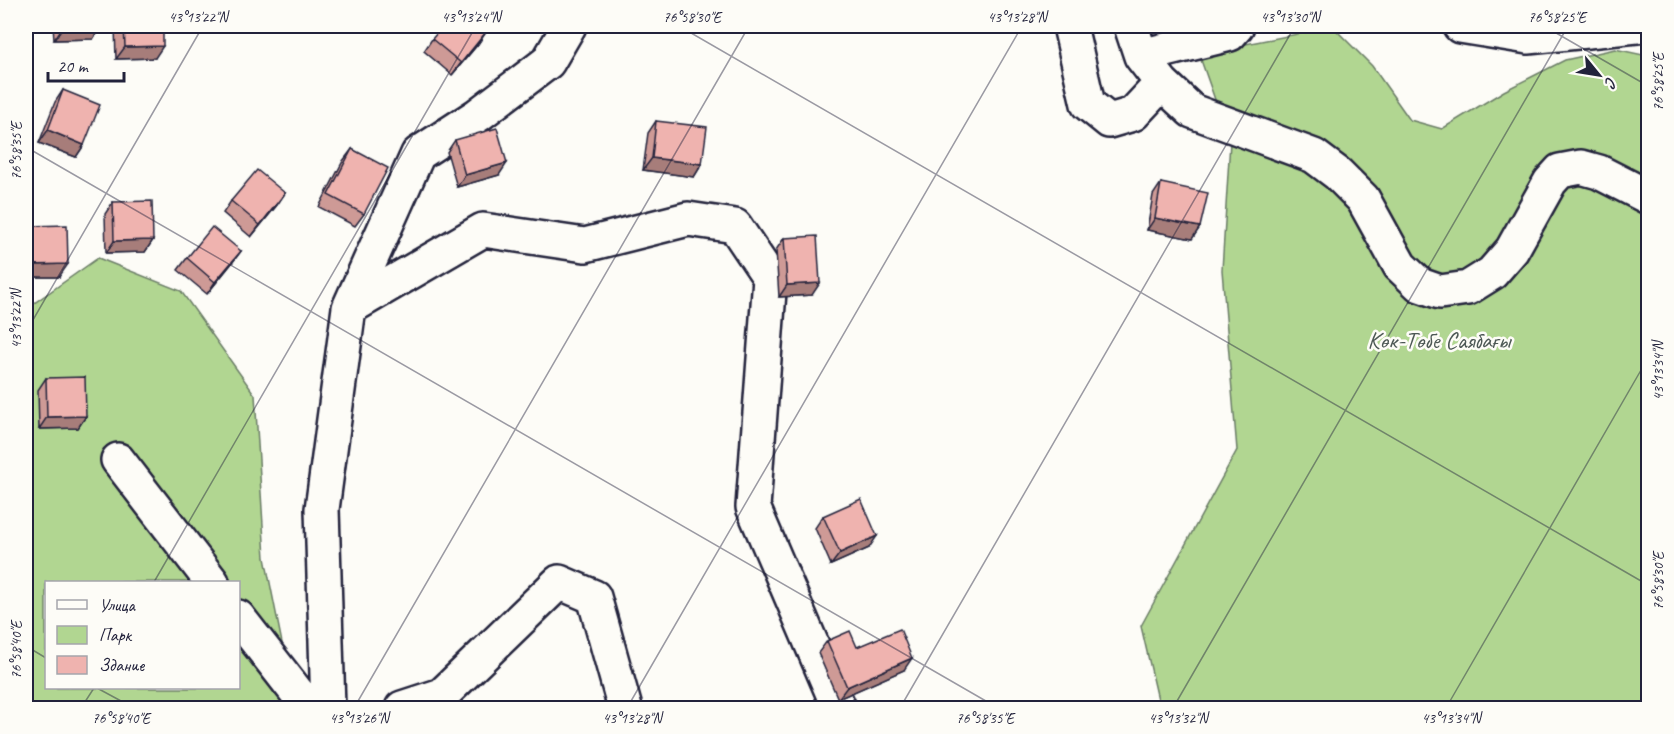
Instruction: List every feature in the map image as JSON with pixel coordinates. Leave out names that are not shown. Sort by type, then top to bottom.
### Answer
[{"type":"street","points":[[328,708],[322,509],[349,308],[418,154],[478,115],[548,62],[569,26]]},
{"type":"street","points":[[1070,26],[1088,104],[1109,121],[1133,114],[1162,83]]},
{"type":"street","points":[[1135,39],[1173,26]]},
{"type":"street","points":[[1135,39],[1230,34],[1237,26]]},
{"type":"street","points":[[1460,26],[1528,37],[1637,26]]},
{"type":"street","points":[[1135,39],[1162,83],[1192,111],[1314,156],[1363,199],[1400,266],[1420,285],[1440,292],[1468,288],[1492,273],[1512,250],[1550,182],[1560,171],[1581,167],[1599,172],[1648,197]]},
{"type":"street","points":[[349,308],[483,230],[585,245],[688,219],[735,226],[770,278],[753,507],[839,708]]},
{"type":"street","points":[[118,460],[211,581]]},
{"type":"street","points":[[402,708],[442,695],[559,582],[594,597],[626,708]]},
{"type":"street","points":[[240,620],[309,708]]},
{"type":"green space","name":"Көк-Төбе Саябағы","points":[[1333,27],[1372,66],[1410,120],[1442,129],[1504,91],[1565,60],[1615,49],[1648,56],[1648,708],[1160,708],[1141,626],[1237,450],[1222,270],[1230,142],[1201,60],[1215,50]]},
{"type":"green space","points":[[98,258],[181,291],[255,395],[265,558],[295,708],[26,708],[26,309]]},
{"type":"building","points":[[62,26],[101,26],[101,27],[62,28]]},
{"type":"building","points":[[124,26],[163,26],[163,46],[125,47]]},
{"type":"building","points":[[443,26],[479,26],[486,32],[461,63],[432,39]]},
{"type":"building","points":[[63,90],[100,105],[84,145],[48,130]]},
{"type":"building","points":[[656,121],[707,127],[702,164],[652,158]]},
{"type":"building","points":[[497,128],[507,163],[465,175],[455,140]]},
{"type":"building","points":[[352,149],[388,168],[364,214],[328,195]]},
{"type":"building","points":[[257,170],[285,193],[260,225],[231,201]]},
{"type":"building","points":[[1161,183],[1208,193],[1200,227],[1155,218]]},
{"type":"building","points":[[152,201],[153,240],[114,241],[113,202]]},
{"type":"building","points":[[67,225],[68,264],[29,265],[28,226]]},
{"type":"building","points":[[212,227],[241,251],[215,282],[187,258]]},
{"type":"building","points":[[817,236],[820,283],[787,285],[784,238]]},
{"type":"building","points":[[85,377],[86,416],[47,417],[46,378]]},
{"type":"building","points":[[861,499],[877,536],[840,553],[823,516]]},
{"type":"building","points":[[900,629],[912,658],[847,687],[827,641],[850,631],[857,647]]}]
